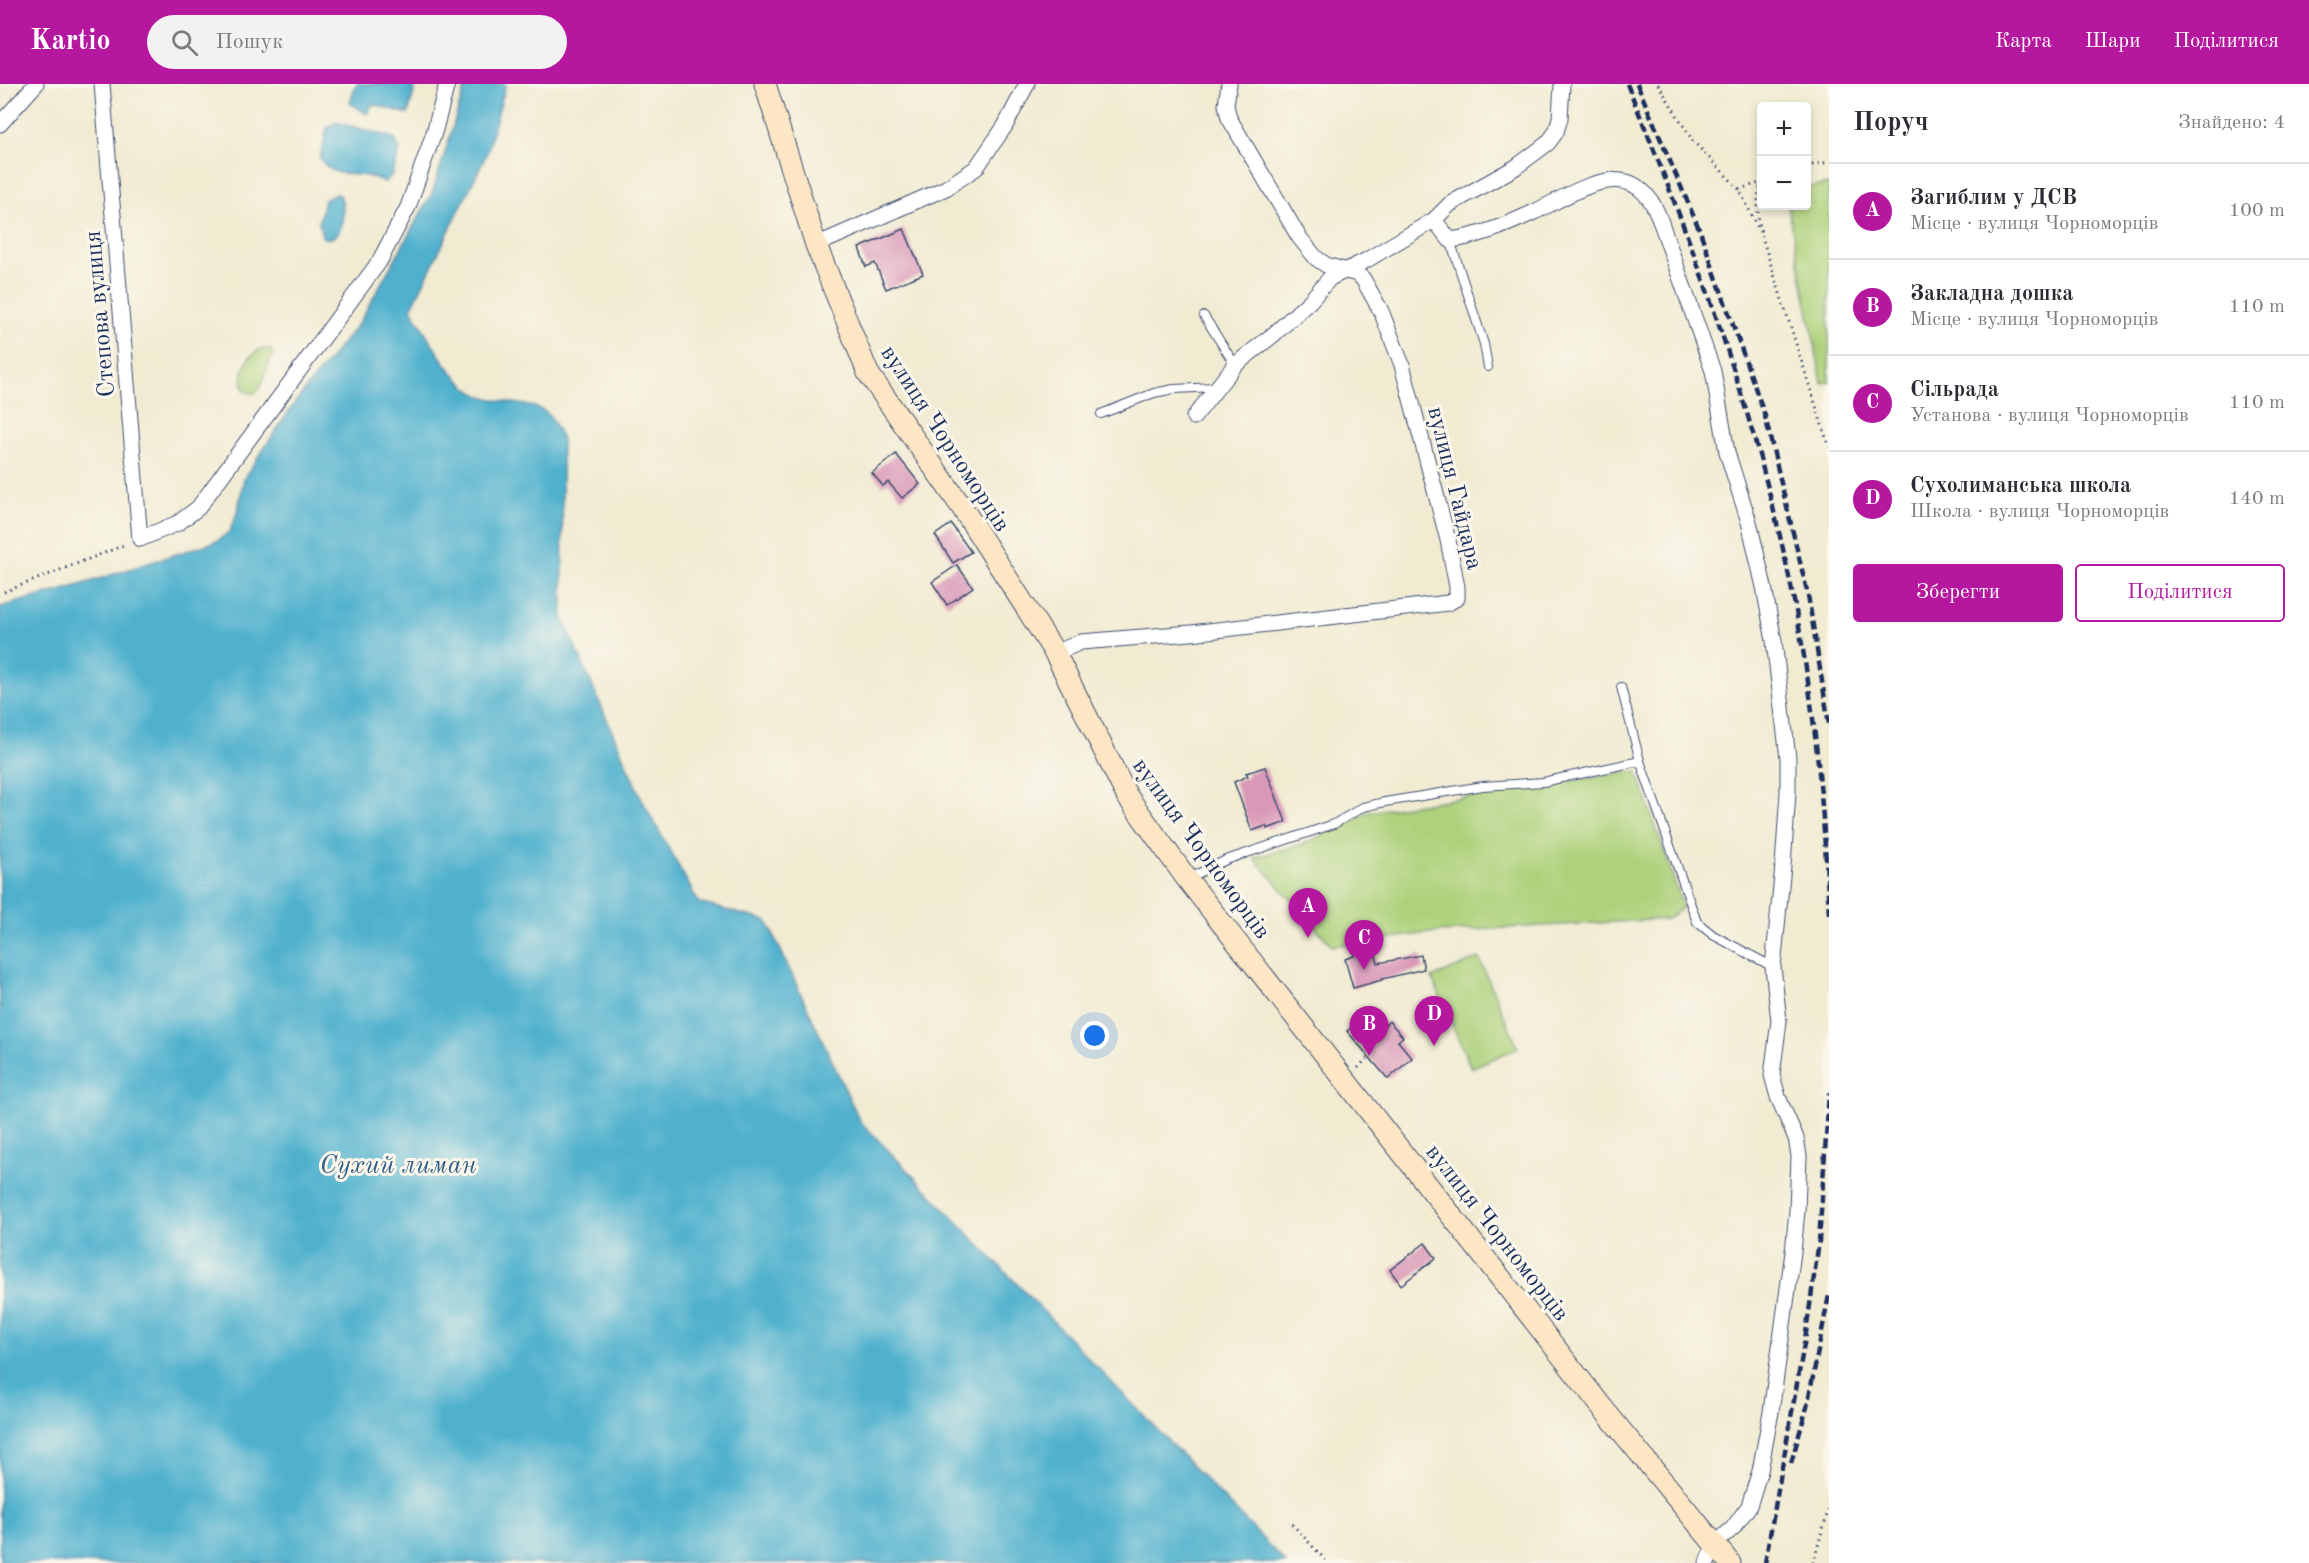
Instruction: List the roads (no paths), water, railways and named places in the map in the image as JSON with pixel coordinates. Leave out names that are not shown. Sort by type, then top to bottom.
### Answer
[{"type":"main road","name":"вулиця Чорноморців","points":[[765,84],[816,245],[868,373],[963,509],[1055,653],[1126,796],[1187,879],[1605,1411],[1716,1543],[1730,1563]]},
{"type":"street","points":[[0,124],[36,84]]},
{"type":"street","name":"Степова вулиця","points":[[102,84],[140,539],[178,522],[198,508],[368,279],[393,238],[408,207],[434,133],[447,84]]},
{"type":"street","points":[[816,245],[946,188],[976,168],[1005,126],[1027,84]]},
{"type":"street","name":"вулиця Гайдара","points":[[1055,653],[1081,642],[1191,633],[1448,603],[1457,598],[1448,540],[1402,365],[1381,311],[1363,279],[1344,269],[1326,265],[1316,258],[1299,237],[1229,118],[1226,105],[1229,84]]},
{"type":"street","points":[[1194,417],[1235,364],[1273,335],[1310,301],[1330,278],[1344,269],[1365,261],[1434,220],[1450,204],[1516,167],[1548,143],[1556,132],[1560,118],[1562,84]]},
{"type":"street","points":[[1434,220],[1450,240],[1467,238],[1544,207],[1585,186],[1602,181],[1629,182],[1639,188],[1654,205],[1713,371],[1728,452],[1749,522],[1764,587],[1785,724],[1788,792],[1784,867],[1773,967],[1779,1022],[1772,1075],[1778,1097],[1796,1138],[1798,1191],[1793,1252],[1771,1412],[1760,1471],[1749,1506],[1733,1528],[1716,1543],[1707,1563]]},
{"type":"lane","points":[[1450,240],[1484,344],[1488,367]]},
{"type":"lane","points":[[1204,316],[1235,364]]},
{"type":"lane","points":[[1101,414],[1154,393],[1183,388],[1217,387]]},
{"type":"lane","points":[[1621,687],[1640,761],[1697,922],[1713,935],[1773,967]]},
{"type":"lane","points":[[1187,879],[1226,860],[1334,824],[1363,807],[1374,804],[1483,786],[1543,782],[1640,761]]},
{"type":"water","points":[[356,84],[416,84],[408,114],[373,104],[367,114],[350,103]]},
{"type":"water","name":"Сухий лиман","points":[[466,84],[506,84],[487,153],[411,309],[444,362],[469,389],[489,398],[541,410],[548,414],[562,439],[563,618],[642,800],[699,903],[767,921],[860,1121],[1286,1563],[0,1563],[0,607],[80,585],[217,541],[230,531],[238,510],[244,478],[296,401],[359,323],[433,191]]},
{"type":"water","points":[[336,122],[394,138],[400,150],[392,175],[385,182],[369,176],[335,172],[324,164],[320,158],[327,128]]},
{"type":"water","points":[[336,194],[340,195],[342,201],[342,224],[335,236],[322,237],[319,222],[324,200]]},
{"type":"railway","points":[[1627,84],[1684,228],[1735,374],[1777,523],[1794,599],[1811,705],[1821,794],[1829,914]]},
{"type":"railway","points":[[1637,84],[1700,231],[1765,416],[1808,595],[1829,724]]},
{"type":"railway","points":[[1765,1563],[1806,1333],[1819,1241],[1829,1093]]},
{"type":"railway","points":[[1791,1463],[1807,1407],[1829,1295]]},
{"type":"place","name":"Загиблим у ДСВ","points":[[1308,938]]},
{"type":"place","name":"Сільрада","points":[[1364,970]]},
{"type":"place","name":"Сухолиманська школа","points":[[1434,1046]]},
{"type":"place","name":"Закладна дошка","points":[[1369,1056]]}]
